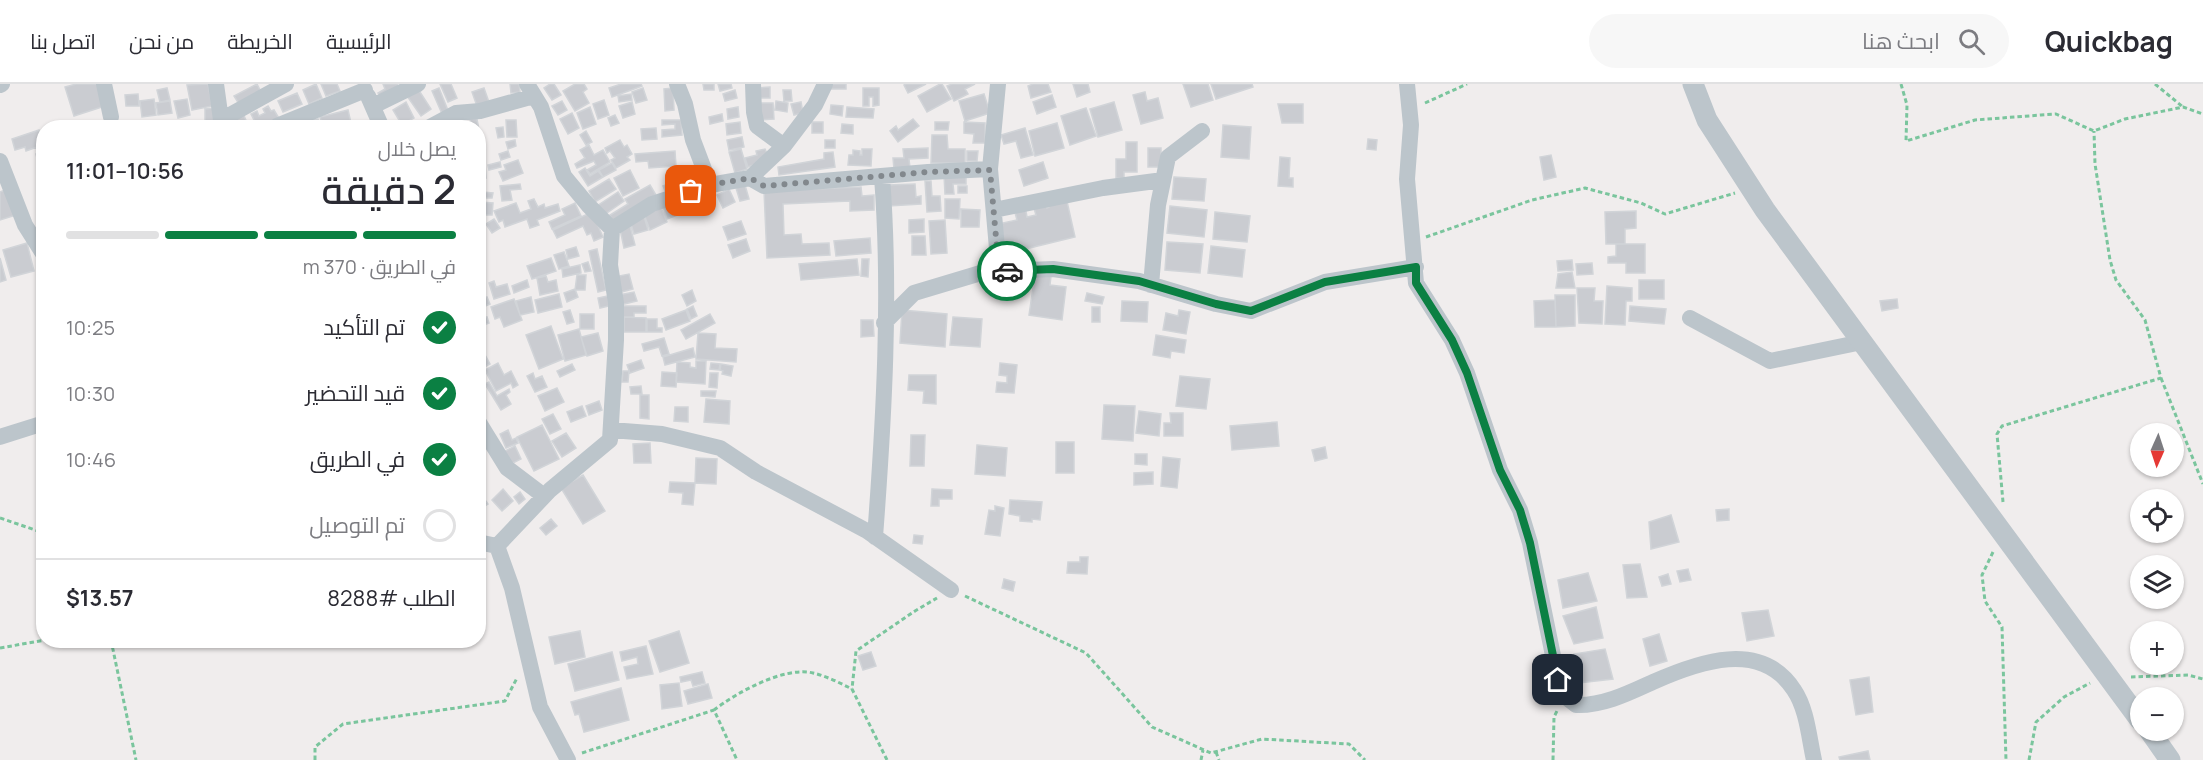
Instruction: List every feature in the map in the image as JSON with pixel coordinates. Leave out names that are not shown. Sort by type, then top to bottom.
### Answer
[{"type":"street","points":[[104,84],[111,117]]},
{"type":"street","points":[[216,84],[221,120],[286,84]]},
{"type":"street","points":[[373,106],[418,84]]},
{"type":"street","points":[[677,84],[685,104],[693,140],[710,185]]},
{"type":"street","points":[[753,84],[757,126],[784,146]]},
{"type":"street","points":[[612,229],[652,204],[710,185],[750,178],[784,146],[815,105],[825,84]]},
{"type":"street","points":[[998,84],[990,170],[999,271]]},
{"type":"street","points":[[1407,84],[1411,125],[1407,179],[1416,283],[1452,340],[1467,373],[1500,470],[1520,510],[1533,554],[1558,680],[1567,698],[1576,705],[1587,706],[1624,695],[1694,666],[1719,659],[1740,659],[1762,663],[1781,674],[1795,691],[1803,710],[1814,760]]},
{"type":"street","points":[[1693,84],[1707,120],[1751,188],[2130,706]]},
{"type":"street","points":[[291,120],[363,87],[379,120]]},
{"type":"street","points":[[442,120],[456,112],[480,111],[531,90],[541,107],[564,176],[612,229],[610,265],[616,312],[610,440],[544,496],[497,546]]},
{"type":"street","points":[[1151,285],[1158,205],[1167,157],[1202,131]]},
{"type":"street","points":[[0,161],[25,225],[36,242]]},
{"type":"street","points":[[750,178],[764,186],[990,170]]},
{"type":"street","points":[[874,537],[884,411],[882,177]]},
{"type":"street","points":[[994,210],[1103,188],[1163,180]]},
{"type":"street","points":[[884,323],[914,293],[984,272],[1053,269],[1139,281],[1216,304],[1251,311],[1325,282],[1416,267]]},
{"type":"street","points":[[1690,318],[1770,361],[1862,342]]},
{"type":"street","points":[[0,437],[36,426]]},
{"type":"street","points":[[611,430],[662,434],[720,448],[756,472],[874,537],[951,590]]},
{"type":"street","points":[[486,434],[507,468],[544,496]]},
{"type":"street","points":[[486,544],[497,546]]},
{"type":"street","points":[[497,546],[512,588],[540,707],[568,759]]},
{"type":"street","points":[[2156,741],[2170,760]]},
{"type":"path","points":[[1410,110],[1467,84]]},
{"type":"path","points":[[1901,84],[1907,105],[1906,141],[1976,120],[2056,114],[2094,131],[2125,119],[2183,107]]},
{"type":"path","points":[[2155,84],[2183,107],[2203,114]]},
{"type":"path","points":[[2094,131],[2095,164],[2110,260],[2116,280],[2145,320],[2161,378],[2203,484]]},
{"type":"path","points":[[1412,242],[1532,200],[1585,188],[1641,203],[1665,214],[1751,188]]},
{"type":"path","points":[[2006,760],[2002,627],[1985,601],[1982,574],[2002,532],[2003,502],[1997,434],[2002,426],[2161,378]]},
{"type":"path","points":[[0,518],[36,530]]},
{"type":"path","points":[[886,760],[852,688],[856,651],[951,590],[1086,652],[1152,727],[1203,750],[1211,753],[1262,739],[1306,741],[1349,744],[1365,760]]},
{"type":"path","points":[[0,648],[36,642]]},
{"type":"path","points":[[113,648],[136,760]]},
{"type":"path","points":[[315,760],[315,747],[343,724],[505,701],[528,659]]},
{"type":"path","points":[[568,759],[714,711],[728,700],[783,674],[811,672],[852,688]]},
{"type":"path","points":[[2029,760],[2036,722],[2064,697],[2107,675],[2141,678],[2188,675],[2203,679]]},
{"type":"path","points":[[1552,760],[1554,717],[1564,693]]},
{"type":"path","points":[[714,711],[737,760]]},
{"type":"path","points":[[1201,760],[1203,750]]},
{"type":"path","points":[[1216,752],[1219,760]]},
{"type":"building","points":[[76,84],[99,84],[105,106],[74,116],[65,87]]},
{"type":"building","points":[[208,84],[212,106],[192,110],[187,85]]},
{"type":"building","points":[[257,84],[261,92],[239,104],[234,96]]},
{"type":"building","points":[[316,84],[322,98],[309,104],[303,90]]},
{"type":"building","points":[[321,84],[337,84],[340,91],[326,96]]},
{"type":"building","points":[[383,84],[397,84],[400,91],[382,100],[378,93],[385,89]]},
{"type":"building","points":[[440,84],[451,84],[457,98],[448,102]]},
{"type":"building","points":[[510,84],[519,84],[520,92],[511,93]]},
{"type":"building","points":[[554,84],[561,95],[552,100],[544,88]]},
{"type":"building","points":[[575,84],[584,84],[587,89],[583,92],[589,103],[575,111],[563,91]]},
{"type":"building","points":[[621,84],[641,84],[642,86],[612,97],[609,88]]},
{"type":"building","points":[[703,84],[714,84],[714,90],[704,90]]},
{"type":"building","points":[[718,84],[731,84],[732,88],[720,91]]},
{"type":"building","points":[[830,84],[846,84],[846,89],[830,89]]},
{"type":"building","points":[[926,84],[908,93],[904,85]]},
{"type":"building","points":[[940,84],[951,99],[927,112],[918,96]]},
{"type":"building","points":[[975,84],[965,89],[968,94],[954,101],[947,86]]},
{"type":"building","points":[[1048,84],[1051,92],[1031,98],[1028,86]]},
{"type":"building","points":[[1073,84],[1088,84],[1090,92],[1077,97]]},
{"type":"building","points":[[1183,84],[1208,84],[1213,100],[1191,107]]},
{"type":"building","points":[[1211,84],[1252,84],[1253,87],[1216,99]]},
{"type":"building","points":[[770,87],[770,98],[758,98],[757,88]]},
{"type":"building","points":[[167,88],[170,100],[160,102],[157,90]]},
{"type":"building","points":[[439,88],[449,113],[443,116],[432,91]]},
{"type":"building","points":[[484,88],[490,105],[478,109],[472,92]]},
{"type":"building","points":[[643,88],[647,100],[636,103],[632,92]]},
{"type":"building","points":[[673,88],[674,110],[665,111],[664,89]]},
{"type":"building","points":[[863,88],[879,88],[879,105],[873,106],[873,97],[869,97],[869,106],[863,106]]},
{"type":"building","points":[[418,89],[431,109],[421,116],[407,96]]},
{"type":"building","points":[[735,90],[737,98],[725,101],[723,94]]},
{"type":"building","points":[[783,90],[791,90],[792,101],[784,101]]},
{"type":"building","points":[[1145,92],[1147,101],[1158,98],[1163,118],[1141,124],[1133,95]]},
{"type":"building","points":[[297,93],[302,104],[283,112],[278,101]]},
{"type":"building","points":[[138,94],[139,106],[126,106],[125,95]]},
{"type":"building","points":[[631,94],[632,100],[619,102],[618,96]]},
{"type":"building","points":[[984,94],[990,113],[965,121],[959,101]]},
{"type":"building","points":[[1052,95],[1056,107],[1037,114],[1033,102]]},
{"type":"building","points":[[154,99],[156,115],[142,117],[140,101]]},
{"type":"building","points":[[187,99],[190,115],[178,118],[174,101]]},
{"type":"building","points":[[604,100],[609,115],[598,119],[593,104]]},
{"type":"building","points":[[170,101],[172,113],[158,115],[156,103]]},
{"type":"building","points":[[562,101],[567,110],[558,115],[552,106]]},
{"type":"building","points":[[776,101],[788,103],[787,112],[775,110]]},
{"type":"building","points":[[406,102],[414,118],[399,120],[393,110]]},
{"type":"building","points":[[632,102],[635,114],[623,118],[619,106]]},
{"type":"building","points":[[801,102],[803,113],[794,115],[791,104]]},
{"type":"building","points":[[1114,102],[1122,130],[1098,137],[1090,109]]},
{"type":"building","points":[[759,103],[773,103],[774,119],[760,120]]},
{"type":"building","points":[[1278,104],[1303,104],[1303,123],[1282,123]]},
{"type":"building","points":[[831,105],[843,106],[842,116],[830,114]]},
{"type":"building","points":[[268,106],[271,111],[274,110],[280,120],[254,120],[251,114],[257,111],[259,116],[265,113],[263,109]]},
{"type":"building","points":[[590,107],[596,124],[583,129],[577,113]]},
{"type":"building","points":[[738,107],[739,117],[728,119],[727,109]]},
{"type":"building","points":[[847,107],[874,109],[873,118],[846,117]]},
{"type":"building","points":[[214,108],[214,120],[205,120],[205,109]]},
{"type":"building","points":[[1086,108],[1096,136],[1070,145],[1061,116]]},
{"type":"building","points":[[348,110],[350,120],[321,120],[320,117]]},
{"type":"building","points":[[243,113],[246,120],[236,120],[235,117]]},
{"type":"building","points":[[572,113],[579,128],[568,134],[560,119]]},
{"type":"building","points":[[476,114],[477,120],[470,120],[469,115]]},
{"type":"building","points":[[722,114],[723,121],[710,124],[709,117]]},
{"type":"building","points":[[615,115],[619,123],[611,126],[608,118]]},
{"type":"building","points":[[913,119],[919,126],[898,142],[890,131],[896,126],[898,130]]},
{"type":"building","points":[[506,120],[516,120],[517,137],[507,137]]},
{"type":"building","points":[[662,120],[681,120],[682,135],[662,137],[662,130],[675,129],[675,124],[662,125]]},
{"type":"building","points":[[740,122],[741,133],[727,135],[726,124]]},
{"type":"building","points":[[812,122],[823,122],[823,133],[812,133]]},
{"type":"building","points":[[935,122],[949,122],[948,130],[935,130]]},
{"type":"building","points":[[964,122],[985,123],[985,143],[973,143],[974,134],[964,133]]},
{"type":"building","points":[[1057,123],[1064,148],[1035,156],[1029,131]]},
{"type":"building","points":[[842,124],[853,125],[853,134],[841,133]]},
{"type":"building","points":[[1223,125],[1251,127],[1249,159],[1221,157]]},
{"type":"building","points":[[503,127],[504,137],[498,138],[496,128]]},
{"type":"building","points":[[656,128],[657,139],[642,140],[641,129]]},
{"type":"building","points":[[1025,128],[1033,155],[1021,158],[1016,141],[1004,144],[1001,135]]},
{"type":"building","points":[[36,131],[36,147],[26,151],[25,147],[15,150],[12,139]]},
{"type":"building","points":[[586,131],[592,142],[586,145],[580,135]]},
{"type":"building","points":[[932,135],[947,135],[948,149],[965,149],[965,163],[931,163]]},
{"type":"building","points":[[742,137],[744,147],[729,150],[727,140]]},
{"type":"building","points":[[1368,139],[1377,140],[1376,150],[1367,149]]},
{"type":"building","points":[[515,140],[516,146],[508,149],[506,142]]},
{"type":"building","points":[[620,140],[624,147],[627,145],[632,154],[627,157],[630,160],[616,168],[611,160],[615,158],[610,151],[607,153],[605,148]]},
{"type":"building","points":[[825,140],[835,140],[835,148],[825,148]]},
{"type":"building","points":[[1126,142],[1137,142],[1137,172],[1124,172],[1124,178],[1116,178],[1116,159],[1126,159]]},
{"type":"building","points":[[589,145],[594,155],[603,150],[610,162],[590,174],[587,170],[596,165],[594,161],[577,168],[575,164],[585,158],[580,150]]},
{"type":"building","points":[[928,148],[928,158],[909,159],[910,168],[894,169],[893,158],[904,158],[903,149]]},
{"type":"building","points":[[1148,148],[1161,148],[1161,167],[1148,167]]},
{"type":"building","points":[[741,149],[747,169],[735,173],[729,152]]},
{"type":"building","points":[[765,149],[768,156],[762,162],[748,167],[745,158],[757,155],[756,151]]},
{"type":"building","points":[[862,149],[872,149],[871,166],[848,165],[849,155],[853,155],[853,150],[860,151],[862,155]]},
{"type":"building","points":[[508,151],[510,157],[501,160],[499,154]]},
{"type":"building","points":[[675,151],[676,166],[649,168],[648,161],[636,162],[635,154]]},
{"type":"building","points":[[967,151],[978,151],[977,161],[967,161]]},
{"type":"building","points":[[833,152],[835,167],[779,175],[778,167],[824,159],[824,153]]},
{"type":"building","points":[[1551,155],[1556,177],[1544,180],[1540,157]]},
{"type":"building","points":[[1280,157],[1290,158],[1289,178],[1293,178],[1293,187],[1278,186]]},
{"type":"building","points":[[518,160],[523,173],[503,181],[499,172],[506,170],[504,165]]},
{"type":"building","points":[[500,162],[501,167],[489,170],[488,165]]},
{"type":"building","points":[[1043,162],[1048,178],[1024,186],[1019,170]]},
{"type":"building","points":[[612,163],[616,170],[603,177],[599,170]]},
{"type":"building","points":[[585,168],[590,176],[598,171],[603,177],[588,186],[579,172]]},
{"type":"building","points":[[630,170],[639,188],[623,196],[614,178]]},
{"type":"building","points":[[966,174],[966,184],[953,184],[954,194],[945,194],[944,175]]},
{"type":"building","points":[[1174,177],[1206,179],[1204,201],[1172,199]]},
{"type":"building","points":[[609,179],[616,189],[595,202],[589,191]]},
{"type":"building","points":[[925,181],[931,181],[932,196],[940,196],[941,211],[927,212]]},
{"type":"building","points":[[674,182],[677,189],[666,193],[663,186]]},
{"type":"building","points":[[520,184],[521,189],[510,190],[512,200],[502,201],[500,186]]},
{"type":"building","points":[[915,184],[916,197],[921,196],[921,204],[889,206],[888,185]]},
{"type":"building","points":[[650,185],[656,195],[613,221],[610,215],[628,204],[625,199]]},
{"type":"building","points":[[745,185],[749,199],[740,201],[736,188]]},
{"type":"building","points":[[958,186],[967,186],[967,193],[958,193]]},
{"type":"building","points":[[861,187],[862,196],[874,195],[874,210],[850,211],[850,201],[783,204],[784,235],[801,234],[802,244],[829,243],[830,255],[767,258],[764,191]]},
{"type":"building","points":[[7,189],[16,215],[0,220],[0,192]]},
{"type":"building","points":[[729,189],[735,202],[723,208],[717,195]]},
{"type":"building","points":[[486,192],[493,193],[492,198],[486,198]]},
{"type":"building","points":[[618,192],[624,201],[604,215],[597,206]]},
{"type":"building","points":[[694,192],[699,207],[682,213],[677,198]]},
{"type":"building","points":[[1066,197],[1075,237],[1017,251],[1015,245],[1003,247],[998,224],[1017,220],[1014,209],[1025,206],[1027,217],[1036,215],[1033,205],[1046,202],[1047,208],[1049,207],[1048,201]]},
{"type":"building","points":[[534,199],[538,207],[544,204],[545,208],[558,204],[560,211],[537,220],[539,225],[530,228],[527,219],[505,227],[503,220],[499,222],[494,211],[516,203],[520,213],[531,209],[528,201]]},
{"type":"building","points":[[945,199],[960,199],[959,219],[945,218]]},
{"type":"building","points":[[675,200],[680,214],[667,219],[662,204]]},
{"type":"building","points":[[486,202],[493,203],[492,215],[486,215]]},
{"type":"building","points":[[575,203],[581,216],[552,229],[549,222],[565,215],[562,209]]},
{"type":"building","points":[[660,205],[667,222],[650,230],[643,212]]},
{"type":"building","points":[[1170,206],[1207,210],[1204,237],[1167,233]]},
{"type":"building","points":[[961,209],[980,210],[979,227],[961,227]]},
{"type":"building","points":[[1636,211],[1636,228],[1625,229],[1625,244],[1606,244],[1605,212]]},
{"type":"building","points":[[592,212],[603,237],[594,241],[591,233],[587,235],[583,226],[557,238],[553,230]]},
{"type":"building","points":[[1215,212],[1250,216],[1247,242],[1213,239]]},
{"type":"building","points":[[644,216],[648,230],[634,234],[630,221]]},
{"type":"building","points":[[494,219],[500,228],[492,233],[486,224]]},
{"type":"building","points":[[924,219],[924,232],[909,233],[909,220]]},
{"type":"building","points":[[945,220],[947,253],[931,254],[929,221]]},
{"type":"building","points":[[741,221],[746,234],[728,240],[723,227]]},
{"type":"building","points":[[630,226],[635,245],[624,248],[620,229]]},
{"type":"building","points":[[912,236],[925,236],[926,255],[912,255]]},
{"type":"building","points":[[870,238],[871,253],[836,256],[834,241]]},
{"type":"building","points":[[746,239],[750,251],[733,258],[728,245]]},
{"type":"building","points":[[1167,242],[1203,244],[1200,273],[1165,270]]},
{"type":"building","points":[[27,243],[34,271],[11,277],[3,250]]},
{"type":"building","points":[[1616,244],[1645,244],[1645,273],[1626,273],[1626,263],[1608,263],[1608,257],[1616,256]]},
{"type":"building","points":[[1211,246],[1245,250],[1242,277],[1208,273]]},
{"type":"building","points":[[576,247],[579,256],[568,259],[566,250]]},
{"type":"building","points":[[597,249],[606,290],[598,292],[589,251]]},
{"type":"building","points":[[564,252],[569,266],[559,269],[554,255]]},
{"type":"building","points":[[0,258],[6,280],[0,282]]},
{"type":"building","points":[[551,258],[556,271],[532,279],[527,266]]},
{"type":"building","points":[[857,259],[859,275],[801,280],[799,264]]},
{"type":"building","points":[[862,259],[869,259],[868,277],[861,276]]},
{"type":"building","points":[[1572,260],[1573,270],[1558,271],[1557,261]]},
{"type":"building","points":[[588,262],[591,271],[585,272],[582,264]]},
{"type":"building","points":[[1592,263],[1593,274],[1577,275],[1576,264]]},
{"type":"building","points":[[580,265],[581,273],[563,277],[562,269]]},
{"type":"building","points":[[1572,272],[1575,288],[1556,288],[1558,274]]},
{"type":"building","points":[[629,274],[633,289],[618,293],[614,277]]},
{"type":"building","points":[[1035,274],[1051,276],[1050,285],[1066,287],[1062,320],[1029,315]]},
{"type":"building","points":[[577,275],[586,275],[585,290],[575,290]]},
{"type":"building","points":[[546,276],[548,282],[556,280],[558,291],[540,295],[537,278]]},
{"type":"building","points":[[527,280],[529,287],[514,293],[512,286]]},
{"type":"building","points":[[1639,280],[1664,280],[1664,299],[1639,299]]},
{"type":"building","points":[[494,281],[496,287],[507,284],[510,294],[494,299],[489,283]]},
{"type":"building","points":[[1607,286],[1632,288],[1632,301],[1626,301],[1625,325],[1605,324]]},
{"type":"building","points":[[1577,288],[1595,288],[1594,301],[1603,301],[1602,324],[1579,323]]},
{"type":"building","points":[[575,289],[578,297],[567,302],[564,293]]},
{"type":"building","points":[[692,290],[696,301],[687,306],[682,295]]},
{"type":"building","points":[[634,292],[637,301],[620,305],[618,295]]},
{"type":"building","points":[[1087,293],[1104,297],[1102,304],[1085,301]]},
{"type":"building","points":[[559,294],[562,307],[538,313],[535,300]]},
{"type":"building","points":[[1555,295],[1575,295],[1575,326],[1556,327]]},
{"type":"building","points":[[608,296],[609,306],[600,308],[598,298]]},
{"type":"building","points":[[531,297],[534,312],[520,315],[516,301]]},
{"type":"building","points":[[514,299],[522,320],[504,327],[500,317],[495,319],[491,307]]},
{"type":"building","points":[[1897,299],[1898,308],[1882,311],[1880,301]]},
{"type":"building","points":[[1555,300],[1556,327],[1535,327],[1534,301]]},
{"type":"building","points":[[1122,301],[1148,302],[1147,322],[1121,321]]},
{"type":"building","points":[[623,306],[646,306],[646,313],[634,313],[634,317],[623,317]]},
{"type":"building","points":[[693,306],[697,316],[691,319],[687,309]]},
{"type":"building","points":[[1630,306],[1666,309],[1664,324],[1629,321]]},
{"type":"building","points":[[1092,307],[1100,307],[1100,322],[1092,322]]},
{"type":"building","points":[[570,310],[574,322],[567,324],[563,312]]},
{"type":"building","points":[[686,310],[690,321],[666,330],[662,319]]},
{"type":"building","points":[[902,310],[947,314],[945,347],[900,343]]},
{"type":"building","points":[[1179,310],[1190,312],[1186,334],[1163,330],[1166,313],[1178,316]]},
{"type":"building","points":[[580,314],[594,314],[594,329],[580,329]]},
{"type":"building","points":[[710,314],[715,323],[686,339],[681,330]]},
{"type":"building","points":[[624,317],[646,318],[646,332],[624,332]]},
{"type":"building","points":[[953,317],[982,319],[980,347],[950,345]]},
{"type":"building","points":[[647,319],[657,319],[657,328],[662,328],[662,332],[647,332]]},
{"type":"building","points":[[861,320],[873,320],[874,336],[861,337]]},
{"type":"building","points":[[551,326],[563,359],[539,369],[526,335]]},
{"type":"building","points":[[579,329],[586,355],[565,361],[558,335]]},
{"type":"building","points":[[598,333],[603,351],[587,356],[581,337]]},
{"type":"building","points":[[698,333],[716,334],[715,348],[737,349],[736,362],[696,359]]},
{"type":"building","points":[[1156,335],[1186,340],[1184,353],[1171,351],[1170,358],[1153,355]]},
{"type":"building","points":[[664,338],[669,354],[662,356],[659,347],[644,351],[642,344]]},
{"type":"building","points":[[693,348],[695,357],[665,365],[663,357]]},
{"type":"building","points":[[641,360],[644,368],[630,373],[627,365]]},
{"type":"building","points":[[696,361],[706,361],[705,384],[676,382],[677,362],[690,363],[690,367],[696,368]]},
{"type":"building","points":[[498,363],[504,375],[511,371],[518,385],[513,388],[511,383],[496,391],[486,369]]},
{"type":"building","points":[[711,363],[720,364],[719,370],[710,369]]},
{"type":"building","points":[[1000,363],[1017,365],[1014,393],[996,392],[997,382],[1007,383],[1007,376],[999,375]]},
{"type":"building","points":[[572,364],[575,370],[560,377],[557,371]]},
{"type":"building","points":[[721,364],[733,366],[731,376],[722,374]]},
{"type":"building","points":[[623,371],[629,371],[628,382],[622,382]]},
{"type":"building","points":[[662,372],[677,373],[676,387],[661,386]]},
{"type":"building","points":[[533,373],[535,379],[542,376],[547,387],[535,392],[527,376]]},
{"type":"building","points":[[710,373],[718,373],[717,388],[709,387]]},
{"type":"building","points":[[909,375],[936,375],[936,404],[923,403],[924,391],[908,390]]},
{"type":"building","points":[[1180,376],[1210,379],[1206,409],[1176,406]]},
{"type":"building","points":[[489,382],[497,396],[509,389],[510,392],[506,395],[511,404],[501,410],[486,384]]},
{"type":"building","points":[[641,386],[642,394],[631,394],[630,387]]},
{"type":"building","points":[[557,388],[564,402],[545,411],[538,396]]},
{"type":"building","points":[[701,391],[716,391],[715,397],[701,396]]},
{"type":"building","points":[[640,395],[649,395],[649,419],[640,418]]},
{"type":"building","points":[[706,399],[730,401],[729,424],[704,422]]},
{"type":"building","points":[[599,401],[602,410],[589,415],[586,406]]},
{"type":"building","points":[[1104,405],[1135,406],[1133,441],[1102,439]]},
{"type":"building","points":[[582,406],[586,416],[571,422],[567,412]]},
{"type":"building","points":[[675,407],[688,407],[688,422],[674,421]]},
{"type":"building","points":[[1139,411],[1161,414],[1159,436],[1136,433]]},
{"type":"building","points":[[1170,413],[1183,413],[1183,436],[1164,436],[1164,423],[1171,423]]},
{"type":"building","points":[[553,414],[561,429],[550,434],[542,419]]},
{"type":"building","points":[[1277,422],[1279,446],[1232,450],[1230,426]]},
{"type":"building","points":[[542,425],[559,459],[534,471],[517,437]]},
{"type":"building","points":[[508,430],[512,440],[516,438],[518,443],[506,448],[500,434]]},
{"type":"building","points":[[566,433],[576,448],[562,457],[552,441]]},
{"type":"building","points":[[911,435],[925,435],[924,466],[910,466]]},
{"type":"building","points":[[1056,442],[1074,442],[1074,473],[1056,473]]},
{"type":"building","points":[[650,443],[651,463],[634,463],[633,444]]},
{"type":"building","points":[[977,445],[1007,448],[1005,476],[975,474]]},
{"type":"building","points":[[515,446],[521,459],[509,465],[503,452]]},
{"type":"building","points":[[1325,447],[1327,458],[1315,461],[1312,450]]},
{"type":"building","points":[[1135,454],[1147,454],[1147,465],[1135,464]]},
{"type":"building","points":[[1163,457],[1180,459],[1177,488],[1161,486]]},
{"type":"building","points":[[696,458],[717,459],[716,484],[695,483]]},
{"type":"building","points":[[1153,472],[1153,484],[1134,485],[1134,473]]},
{"type":"building","points":[[583,475],[605,511],[583,524],[561,488]]},
{"type":"building","points":[[670,482],[695,483],[693,505],[682,504],[683,493],[669,492]]},
{"type":"building","points":[[503,489],[513,501],[502,511],[492,500]]},
{"type":"building","points":[[932,489],[952,490],[952,499],[939,499],[939,506],[931,506]]},
{"type":"building","points":[[520,492],[525,499],[519,504],[514,497]]},
{"type":"building","points":[[1010,500],[1042,502],[1040,520],[1020,521],[1020,516],[1009,514]]},
{"type":"building","points":[[995,506],[1004,508],[1000,536],[985,534],[989,510],[995,511]]},
{"type":"building","points":[[1729,509],[1729,520],[1717,521],[1716,510]]},
{"type":"building","points":[[1671,515],[1679,542],[1651,549],[1649,522]]},
{"type":"building","points":[[551,519],[557,526],[546,535],[540,528]]},
{"type":"building","points":[[914,535],[923,536],[922,544],[913,543]]},
{"type":"building","points":[[1080,557],[1088,557],[1087,574],[1067,573],[1068,562],[1080,562]]},
{"type":"building","points":[[1640,564],[1647,597],[1627,598],[1623,565]]},
{"type":"building","points":[[1688,569],[1691,580],[1680,582],[1677,571]]},
{"type":"building","points":[[1588,573],[1597,601],[1563,608],[1558,580]]},
{"type":"building","points":[[1668,574],[1671,584],[1662,586],[1659,577]]},
{"type":"building","points":[[1004,579],[1015,582],[1013,591],[1002,588]]},
{"type":"building","points":[[1596,607],[1603,638],[1574,644],[1563,616]]},
{"type":"building","points":[[1768,610],[1774,636],[1747,641],[1742,613]]},
{"type":"building","points":[[580,631],[585,657],[555,664],[549,637]]},
{"type":"building","points":[[679,631],[689,663],[660,672],[649,641]]},
{"type":"building","points":[[1659,634],[1667,661],[1650,666],[1643,639]]},
{"type":"building","points":[[646,646],[653,674],[627,679],[624,667],[638,664],[637,657],[622,661],[620,652]]},
{"type":"building","points":[[1605,649],[1613,679],[1579,683],[1574,654]]},
{"type":"building","points":[[612,652],[619,680],[575,691],[568,664]]},
{"type":"building","points":[[871,652],[876,666],[863,670],[858,656]]},
{"type":"building","points":[[702,672],[705,683],[693,686],[691,680],[681,682],[680,677]]},
{"type":"building","points":[[1869,677],[1873,712],[1856,715],[1850,680]]},
{"type":"building","points":[[679,683],[682,706],[662,709],[660,685]]},
{"type":"building","points":[[708,684],[712,698],[688,704],[684,691]]},
{"type":"building","points":[[621,688],[629,720],[584,732],[579,714],[575,715],[571,702]]},
{"type":"building","points":[[1868,751],[1870,760],[1840,760],[1839,757]]},
{"type":"way so far","points":[[691,191],[750,178],[764,186],[928,172],[990,170],[999,271],[1007,271]]},
{"type":"route","points":[[1007,271],[1053,269],[1139,281],[1216,304],[1251,311],[1325,282],[1416,267],[1416,283],[1452,340],[1467,373],[1500,470],[1520,510],[1548,621],[1558,680]]}]
